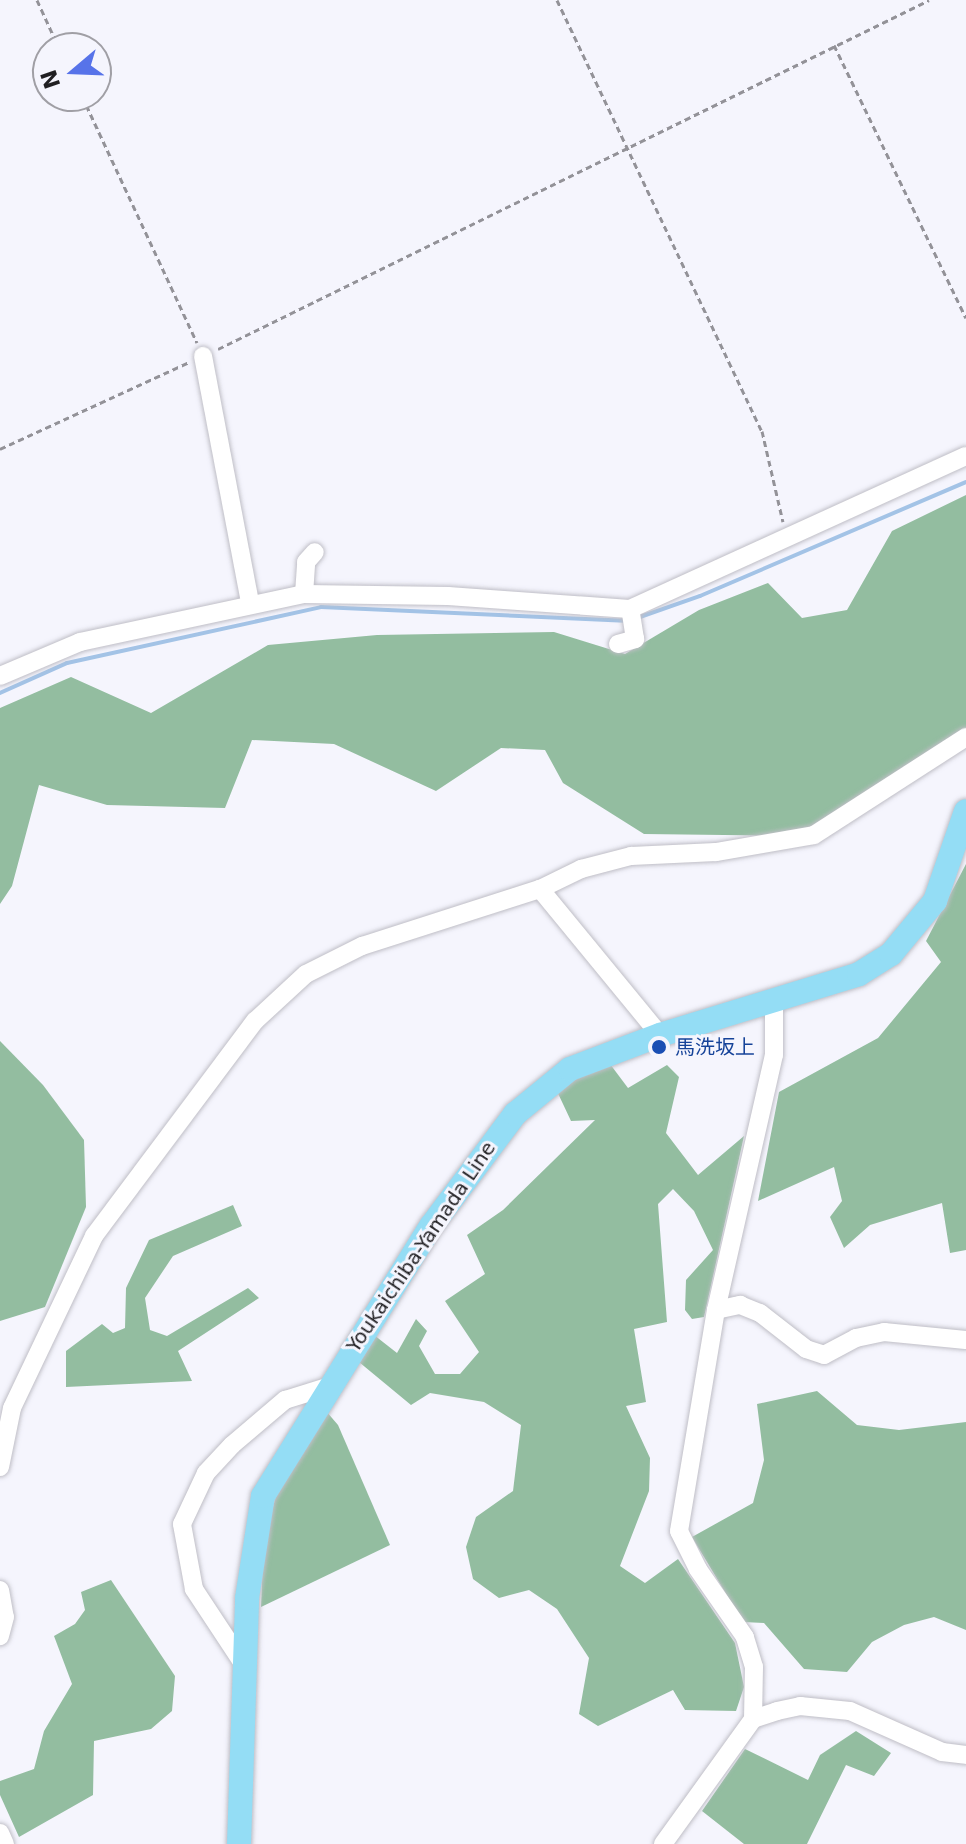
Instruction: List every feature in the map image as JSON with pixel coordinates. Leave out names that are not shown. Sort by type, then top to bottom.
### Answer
[{"type":"main road","name":"Youkaichiba-Yamada Line","points":[[239,1844],[251,1553],[263,1496],[432,1225],[523,1105],[570,1069],[660,1035],[859,974],[909,938],[935,901],[966,811]]},
{"type":"street","points":[[203,356],[250,603]]},
{"type":"street","points":[[0,676],[80,642],[250,603],[304,594],[448,596],[630,609],[966,456]]},
{"type":"street","points":[[304,594],[306,562],[315,552]]},
{"type":"street","points":[[618,644],[635,639],[630,609]]},
{"type":"street","points":[[0,1467],[6,1409],[94,1236],[270,1003],[306,974],[362,946],[540,889],[581,869],[631,856],[716,852],[814,835],[966,737]]},
{"type":"street","points":[[540,889],[660,1035]]},
{"type":"street","points":[[663,1844],[753,1719],[754,1667],[745,1637],[698,1569],[679,1531],[716,1310],[774,1055],[774,1002]]},
{"type":"street","points":[[716,1310],[740,1305],[760,1313],[806,1349],[824,1355],[856,1338],[884,1332],[966,1340]]},
{"type":"street","points":[[247,1670],[194,1589],[182,1524],[198,1485],[232,1445],[285,1400],[330,1386]]},
{"type":"street","points":[[0,1590],[5,1617],[0,1636]]},
{"type":"street","points":[[753,1719],[800,1706],[850,1711],[942,1752],[966,1755]]},
{"type":"street","points":[[0,1833],[5,1844]]},
{"type":"path","points":[[37,0],[52,32]]},
{"type":"path","points":[[557,0],[762,431],[786,538]]},
{"type":"path","points":[[0,449],[203,356],[625,145],[929,0]]},
{"type":"path","points":[[834,45],[966,318]]},
{"type":"path","points":[[89,112],[203,356]]},
{"type":"green space","points":[[966,495],[966,744],[807,836],[644,834],[563,783],[545,750],[501,748],[436,791],[334,744],[252,740],[225,808],[107,805],[39,785],[12,886],[0,904],[0,708],[71,677],[151,713],[268,645],[377,635],[554,632],[625,654],[699,610],[768,583],[802,618],[847,610],[892,531]]},
{"type":"green space","points":[[966,864],[966,1250],[950,1253],[942,1203],[870,1225],[844,1248],[830,1217],[842,1201],[834,1167],[758,1201],[779,1092],[878,1038],[941,962],[926,941]]},
{"type":"green space","points":[[0,1041],[43,1085],[84,1140],[86,1207],[45,1307],[0,1321]]},
{"type":"green space","points":[[610,1064],[628,1088],[667,1065],[679,1077],[666,1133],[698,1175],[744,1136],[704,1317],[692,1319],[685,1310],[686,1280],[713,1250],[694,1211],[673,1189],[658,1204],[667,1322],[634,1329],[646,1402],[626,1406],[650,1458],[649,1491],[620,1566],[645,1583],[678,1559],[735,1643],[744,1687],[736,1711],[685,1710],[673,1690],[598,1726],[579,1714],[589,1658],[557,1609],[529,1590],[499,1598],[473,1579],[466,1547],[476,1517],[513,1491],[521,1425],[484,1402],[430,1393],[411,1405],[359,1362],[374,1335],[397,1353],[416,1319],[427,1331],[419,1346],[435,1374],[460,1374],[479,1352],[445,1301],[485,1274],[467,1235],[503,1210],[595,1120],[571,1121],[555,1087]]},
{"type":"green space","points":[[233,1205],[242,1226],[173,1256],[145,1298],[150,1330],[167,1336],[248,1288],[259,1298],[178,1351],[192,1381],[66,1387],[66,1351],[102,1324],[113,1333],[125,1328],[126,1288],[149,1240]]},
{"type":"green space","points":[[817,1391],[857,1425],[899,1430],[966,1422],[966,1630],[934,1617],[904,1625],[872,1642],[847,1672],[804,1669],[764,1623],[743,1622],[692,1537],[753,1503],[764,1460],[757,1404]]},
{"type":"green space","points":[[326,1411],[338,1425],[390,1545],[261,1607],[264,1537],[279,1487]]},
{"type":"green space","points":[[111,1580],[175,1676],[172,1711],[151,1729],[94,1741],[93,1795],[19,1837],[0,1795],[0,1781],[34,1769],[44,1731],[72,1684],[54,1636],[75,1624],[85,1610],[81,1592]]},
{"type":"green space","points":[[856,1731],[891,1753],[874,1776],[846,1765],[807,1844],[744,1844],[702,1811],[745,1749],[808,1780],[820,1755]]},
{"type":"waterway","points":[[637,618],[700,596],[966,482]]},
{"type":"waterway","points":[[0,693],[67,663],[321,607],[625,621]]},
{"type":"place","name":"馬洗坂上","points":[[659,1047]]}]
